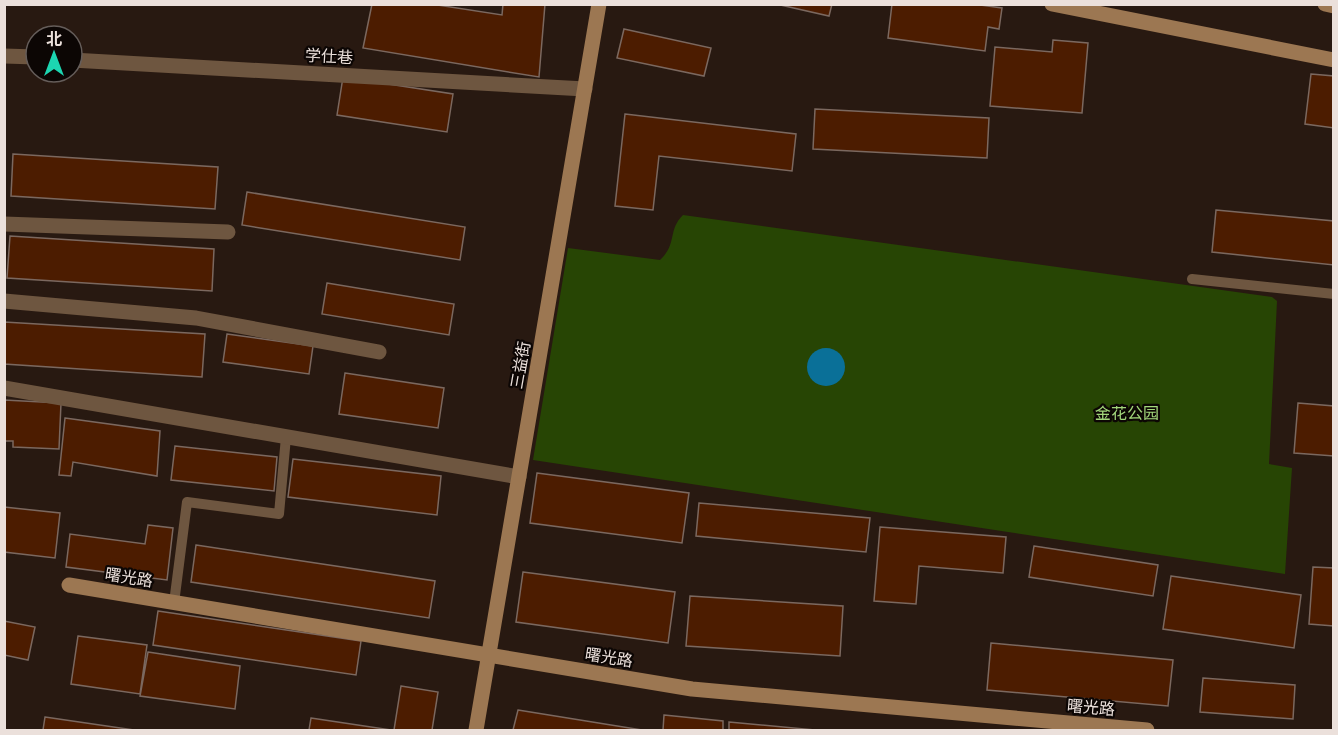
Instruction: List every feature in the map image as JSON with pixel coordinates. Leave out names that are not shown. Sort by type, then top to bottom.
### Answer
[{"type":"street","name":"三益街","points":[[476,730],[599,4]]},
{"type":"street","points":[[1052,4],[1334,60]]},
{"type":"street","points":[[1325,4],[1334,6]]},
{"type":"street","points":[[4,56],[24,57]]},
{"type":"street","name":"学仕巷","points":[[84,61],[585,88]]},
{"type":"street","points":[[4,224],[228,232]]},
{"type":"street","points":[[4,301],[196,318],[379,352]]},
{"type":"street","points":[[4,388],[519,477]]},
{"type":"street","name":"曙光路","points":[[69,585],[692,688],[1147,730]]},
{"type":"lane","points":[[1192,279],[1334,294]]},
{"type":"lane","points":[[174,603],[187,502],[279,514],[286,437]]},
{"type":"green space","name":"金花公园","points":[[683,215],[1272,297],[1277,301],[1269,464],[1292,468],[1285,574],[533,460],[568,248],[660,260],[666,254],[675,226]]},
{"type":"water","points":[[826,348],[839,354],[845,367],[839,380],[826,386],[813,380],[807,367],[813,354]]},
{"type":"building","points":[[372,4],[431,4],[502,15],[503,4],[545,4],[539,77],[363,48]]},
{"type":"building","points":[[776,4],[832,4],[829,16]]},
{"type":"building","points":[[892,4],[973,4],[1002,8],[999,29],[988,27],[985,51],[888,38]]},
{"type":"building","points":[[624,29],[711,48],[704,76],[617,58]]},
{"type":"building","points":[[1053,40],[1088,43],[1082,113],[990,106],[995,47],[1052,52]]},
{"type":"building","points":[[1311,74],[1334,76],[1334,128],[1305,124]]},
{"type":"building","points":[[343,77],[453,94],[447,132],[337,115]]},
{"type":"building","points":[[815,109],[989,118],[987,158],[813,149]]},
{"type":"building","points":[[625,114],[796,134],[792,171],[659,156],[653,210],[615,206]]},
{"type":"building","points":[[13,154],[218,167],[215,209],[11,196]]},
{"type":"building","points":[[247,192],[465,227],[460,260],[242,225]]},
{"type":"building","points":[[1216,210],[1334,221],[1334,265],[1212,252]]},
{"type":"building","points":[[10,236],[214,249],[212,291],[7,278]]},
{"type":"building","points":[[327,283],[454,304],[449,335],[322,314]]},
{"type":"building","points":[[4,322],[205,334],[202,377],[4,364]]},
{"type":"building","points":[[227,334],[313,346],[309,374],[223,362]]},
{"type":"building","points":[[345,373],[444,388],[438,428],[339,414]]},
{"type":"building","points":[[4,400],[61,403],[59,449],[13,447],[13,441],[4,441]]},
{"type":"building","points":[[1298,403],[1334,406],[1334,456],[1294,453]]},
{"type":"building","points":[[65,418],[160,431],[157,476],[73,462],[71,476],[59,475]]},
{"type":"building","points":[[175,446],[277,457],[274,491],[171,480]]},
{"type":"building","points":[[293,459],[441,476],[437,515],[288,497]]},
{"type":"building","points":[[537,473],[689,493],[682,543],[530,523]]},
{"type":"building","points":[[699,503],[870,518],[866,552],[696,536]]},
{"type":"building","points":[[4,507],[60,513],[55,558],[4,552]]},
{"type":"building","points":[[148,525],[173,528],[167,580],[66,567],[70,534],[145,544]]},
{"type":"building","points":[[880,527],[1006,537],[1003,573],[919,566],[916,604],[874,601]]},
{"type":"building","points":[[196,545],[435,581],[429,618],[191,582]]},
{"type":"building","points":[[1034,546],[1158,565],[1153,596],[1029,577]]},
{"type":"building","points":[[1313,567],[1334,568],[1334,626],[1309,624]]},
{"type":"building","points":[[523,572],[675,592],[668,643],[516,622]]},
{"type":"building","points":[[1171,576],[1301,595],[1294,648],[1163,629]]},
{"type":"building","points":[[690,596],[843,606],[840,656],[686,646]]},
{"type":"building","points":[[158,611],[361,641],[356,675],[153,645]]},
{"type":"building","points":[[4,621],[35,627],[28,660],[4,655]]},
{"type":"building","points":[[78,636],[147,645],[140,694],[71,684]]},
{"type":"building","points":[[991,643],[1173,660],[1168,706],[987,690]]},
{"type":"building","points":[[148,652],[240,666],[235,709],[140,696]]},
{"type":"building","points":[[1203,678],[1295,685],[1293,719],[1200,712]]},
{"type":"building","points":[[401,686],[438,692],[432,730],[394,730]]},
{"type":"building","points":[[518,710],[642,730],[513,730]]},
{"type":"building","points":[[664,715],[723,721],[723,730],[663,730]]},
{"type":"building","points":[[45,717],[134,730],[43,730]]},
{"type":"building","points":[[311,718],[391,730],[309,730]]},
{"type":"building","points":[[729,722],[815,730],[729,730]]}]
